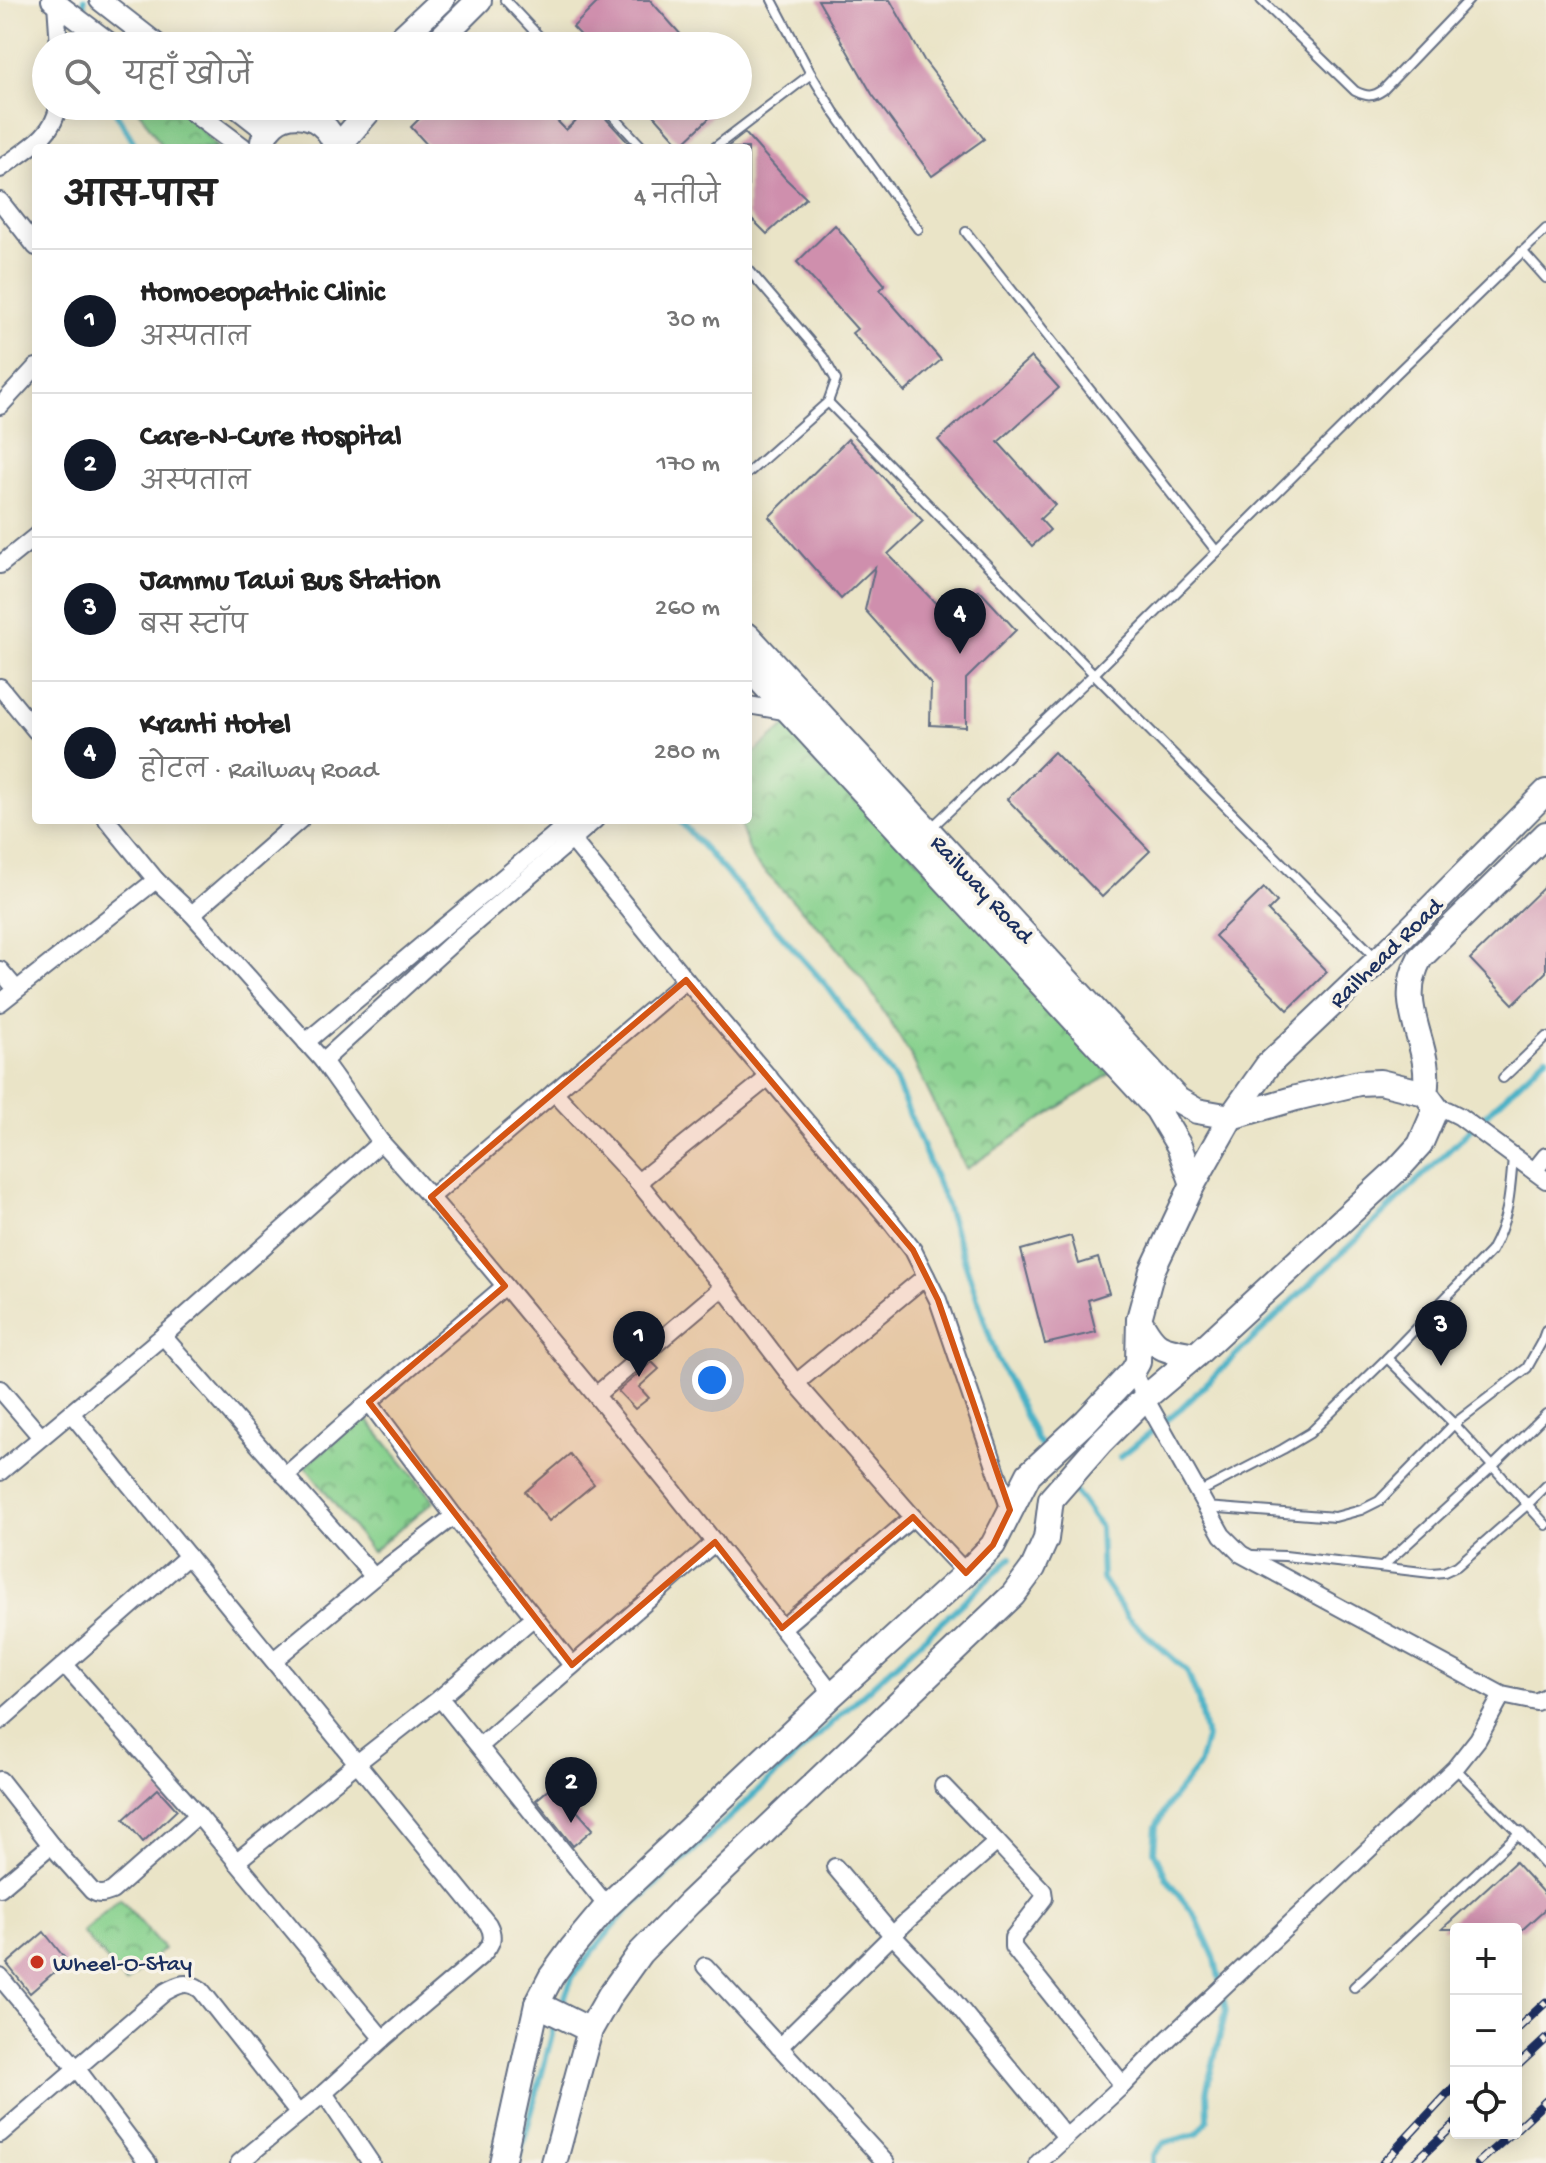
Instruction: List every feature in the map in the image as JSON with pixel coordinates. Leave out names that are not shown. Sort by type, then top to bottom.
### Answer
[{"type":"main road","points":[[408,32],[442,0]]},
{"type":"main road","points":[[447,32],[479,0]]},
{"type":"main road","points":[[264,140],[280,120]]},
{"type":"main road","points":[[322,120],[335,144]]},
{"type":"main road","points":[[339,144],[360,120]]},
{"type":"main road","points":[[755,666],[790,712],[1078,1008],[1157,1109],[1179,1146],[1193,1184]]},
{"type":"main road","name":"Railway Road","points":[[755,666],[929,830],[1078,1008],[1178,1100],[1197,1111],[1231,1117]]},
{"type":"main road","name":"Railhead Road","points":[[1133,1371],[1138,1362],[1139,1319],[1152,1271],[1193,1184],[1231,1117],[1267,1066],[1546,792]]},
{"type":"main road","name":"Railhead Road","points":[[1430,1100],[1428,1077],[1412,1013],[1410,987],[1413,971],[1420,958],[1546,834]]},
{"type":"main road","points":[[554,2163],[586,2027],[640,1953],[1013,1595],[1033,1568],[1046,1539],[1051,1499],[1100,1443],[1149,1405],[1196,1355],[1398,1169],[1420,1145],[1430,1100],[1380,1082],[1359,1083],[1231,1117]]},
{"type":"main road","points":[[1139,1319],[1150,1340],[1163,1349],[1196,1355]]},
{"type":"main road","points":[[502,2163],[551,1977],[607,1906],[966,1573],[993,1545],[1029,1474],[1086,1421],[1133,1371]]},
{"type":"main road","points":[[545,2007],[586,2027]]},
{"type":"street","points":[[100,0],[141,32]]},
{"type":"street","points":[[58,5],[59,32]]},
{"type":"street","points":[[58,5],[94,32]]},
{"type":"street","points":[[33,144],[54,120]]},
{"type":"street","points":[[205,120],[237,144]]},
{"type":"street","points":[[247,120],[264,140]]},
{"type":"street","points":[[0,169],[32,145]]},
{"type":"street","points":[[0,201],[32,242]]},
{"type":"street","points":[[0,406],[32,371]]},
{"type":"street","points":[[0,565],[32,539]]},
{"type":"street","points":[[0,687],[32,726]]},
{"type":"street","points":[[752,706],[790,712]]},
{"type":"street","points":[[110,824],[156,880],[192,914],[323,1061],[381,1142],[431,1197],[596,1395],[833,1694]]},
{"type":"street","points":[[192,914],[295,824]]},
{"type":"street","points":[[306,1042],[566,827]]},
{"type":"street","points":[[566,827],[686,980],[913,1250],[938,1300],[1010,1510]]},
{"type":"street","points":[[323,1061],[460,936],[566,827]]},
{"type":"street","points":[[0,1003],[156,880]]},
{"type":"street","points":[[0,970],[16,989]]},
{"type":"street","points":[[431,1197],[686,980]]},
{"type":"street","points":[[638,1182],[769,1077]]},
{"type":"street","points":[[554,1092],[638,1182],[796,1383],[966,1573]]},
{"type":"street","points":[[1430,1100],[1459,1116],[1540,1175],[1546,1156]]},
{"type":"street","points":[[0,1472],[163,1336],[381,1142]]},
{"type":"street","points":[[796,1383],[926,1276]]},
{"type":"street","points":[[285,1476],[505,1286]]},
{"type":"street","points":[[596,1395],[723,1287]]},
{"type":"street","points":[[163,1336],[374,1577]]},
{"type":"street","points":[[1133,1371],[1222,1535],[1241,1554],[1502,1695],[1536,1702],[1546,1697]]},
{"type":"street","points":[[0,1389],[41,1437]]},
{"type":"street","points":[[369,1402],[572,1665]]},
{"type":"street","points":[[71,1413],[493,1932],[489,1947],[482,1955],[239,2163]]},
{"type":"street","points":[[274,1660],[454,1516]]},
{"type":"street","points":[[782,1628],[913,1517]]},
{"type":"street","points":[[480,1746],[715,1542]]},
{"type":"street","points":[[0,1721],[188,1556]]},
{"type":"street","points":[[236,1862],[440,1698],[534,1617]]},
{"type":"street","points":[[65,1665],[198,1815],[383,2039]]},
{"type":"street","points":[[1038,2163],[1455,1768],[1478,1739],[1502,1695]]},
{"type":"street","points":[[440,1698],[607,1906]]},
{"type":"street","points":[[0,1780],[92,1891],[103,1895],[112,1891],[198,1815]]},
{"type":"street","points":[[943,1786],[1043,1891],[1044,1898],[1013,1938],[1013,1947],[1123,2085]]},
{"type":"street","points":[[1519,1833],[1546,1863]]},
{"type":"street","points":[[779,2047],[908,1920],[997,1842]]},
{"type":"street","points":[[0,1888],[51,1845]]},
{"type":"street","points":[[835,1867],[893,1936],[949,1995],[1066,2137]]},
{"type":"street","points":[[705,1966],[886,2163]]},
{"type":"street","points":[[0,1977],[77,2069],[148,2163]]},
{"type":"street","points":[[0,2134],[165,1992],[186,1983],[201,1990],[298,2113]]},
{"type":"street","points":[[324,2093],[371,2163]]},
{"type":"lane","points":[[505,0],[535,32]]},
{"type":"lane","points":[[772,0],[811,74],[859,149],[918,229]]},
{"type":"lane","points":[[1261,0],[1355,91],[1365,96],[1376,95],[1383,90],[1469,0]]},
{"type":"lane","points":[[752,119],[811,74]]},
{"type":"lane","points":[[617,120],[639,144]]},
{"type":"lane","points":[[719,144],[751,120]]},
{"type":"lane","points":[[929,830],[1094,674],[1546,229]]},
{"type":"lane","points":[[966,232],[1217,552]]},
{"type":"lane","points":[[1522,251],[1546,278]]},
{"type":"lane","points":[[752,274],[823,357],[836,380],[828,402],[752,469]]},
{"type":"lane","points":[[828,402],[1378,960]]},
{"type":"lane","points":[[1503,1078],[1546,1037]]},
{"type":"lane","points":[[1202,1500],[1310,1433],[1491,1251],[1508,1211],[1510,1153]]},
{"type":"lane","points":[[1202,1500],[1335,1517],[1361,1510],[1379,1501],[1454,1424],[1527,1368],[1546,1330]]},
{"type":"lane","points":[[1387,1358],[1454,1424],[1546,1525]]},
{"type":"lane","points":[[1382,1567],[1546,1414]]},
{"type":"lane","points":[[1241,1554],[1444,1572],[1457,1566],[1546,1486]]},
{"type":"lane","points":[[1354,1987],[1519,1833],[1455,1768]]},
{"type":"highlighted area","points":[[686,980],[913,1250],[938,1300],[1010,1510],[993,1545],[966,1573],[913,1517],[782,1628],[715,1542],[572,1665],[369,1402],[505,1286],[431,1197]]},
{"type":"green space","points":[[145,120],[194,120],[214,144],[160,144]]},
{"type":"green space","points":[[790,722],[1114,1071],[966,1169],[911,1056],[867,985],[831,940],[753,860],[740,824],[752,824],[752,755]]},
{"type":"green space","points":[[365,1417],[434,1501],[372,1552],[305,1466]]},
{"type":"green space","points":[[120,1899],[164,1949],[126,1983],[82,1932]]},
{"type":"building","points":[[600,0],[650,0],[679,32],[578,32],[573,27]]},
{"type":"building","points":[[818,0],[890,0],[924,60],[984,139],[932,176],[872,94]]},
{"type":"building","points":[[418,120],[556,120],[566,130],[576,120],[607,120],[629,144],[426,144],[411,127]]},
{"type":"building","points":[[659,120],[707,120],[682,144]]},
{"type":"building","points":[[745,133],[806,198],[767,234],[752,219],[752,144],[731,144]]},
{"type":"building","points":[[835,225],[885,285],[880,290],[941,360],[905,392],[852,333],[857,329],[797,262]]},
{"type":"building","points":[[1031,357],[1059,388],[998,442],[1055,505],[1040,519],[1050,530],[1032,546],[938,440]]},
{"type":"building","points":[[848,439],[923,521],[888,554],[949,617],[979,590],[1016,630],[966,679],[966,727],[930,725],[931,684],[865,610],[875,567],[841,599],[769,517]]},
{"type":"building","points":[[1054,752],[1150,851],[1102,897],[1007,799]]},
{"type":"building","points":[[1546,885],[1546,972],[1513,1004],[1470,959]]},
{"type":"building","points":[[1264,888],[1277,902],[1268,911],[1327,972],[1288,1010],[1215,936]]},
{"type":"building","points":[[1071,1236],[1079,1264],[1098,1258],[1109,1293],[1088,1300],[1096,1332],[1045,1344],[1021,1250]]},
{"type":"building","points":[[652,1362],[659,1369],[639,1387],[649,1398],[635,1409],[618,1391]]},
{"type":"building","points":[[570,1454],[594,1484],[549,1521],[525,1492]]},
{"type":"building","points":[[554,1785],[593,1829],[573,1846],[536,1800]]},
{"type":"building","points":[[158,1789],[177,1810],[143,1842],[124,1819]]},
{"type":"building","points":[[1515,1862],[1546,1896],[1546,1908],[1523,1929],[1522,1923],[1450,1923],[1450,1929],[1442,1929]]},
{"type":"building","name":"Wheel-O-Stay","points":[[44,1932],[67,1961],[30,1993],[7,1964]]},
{"type":"waterway","points":[[84,0],[84,18]]},
{"type":"waterway","points":[[120,120],[135,144]]},
{"type":"waterway","points":[[683,824],[826,985],[896,1081],[945,1202],[997,1358],[1045,1451]]},
{"type":"waterway","points":[[1120,1457],[1181,1408],[1546,1057]]},
{"type":"waterway","points":[[1071,1486],[1100,1527],[1102,1579],[1128,1618],[1187,1671],[1198,1699],[1206,1738],[1199,1765],[1156,1826],[1154,1851],[1167,1879],[1196,1917],[1215,1959],[1226,2011],[1207,2088],[1208,2120],[1197,2134],[1164,2143],[1153,2156],[1153,2163]]},
{"type":"waterway","points":[[560,2009],[573,1976],[619,1919],[1011,1558]]},
{"type":"waterway","points":[[518,2163],[556,2020]]},
{"type":"railway","points":[[1522,2024],[1546,2002]]},
{"type":"railway","points":[[1522,2061],[1546,2039]]},
{"type":"railway","points":[[1383,2163],[1450,2091]]},
{"type":"railway","points":[[1522,2123],[1546,2101]]},
{"type":"railway","points":[[1414,2163],[1450,2129]]},
{"type":"railway","points":[[1478,2163],[1505,2139]]},
{"type":"place","name":"Kranti Hotel","points":[[960,654]]},
{"type":"place","name":"Jammu Tawi Bus Station","points":[[1441,1366]]},
{"type":"place","name":"Homoeopathic Clinic","points":[[639,1377]]},
{"type":"place","name":"Care-N-Cure Hospital","points":[[571,1823]]},
{"type":"place","name":"Wheel-O-Stay","points":[[37,1962]]}]
